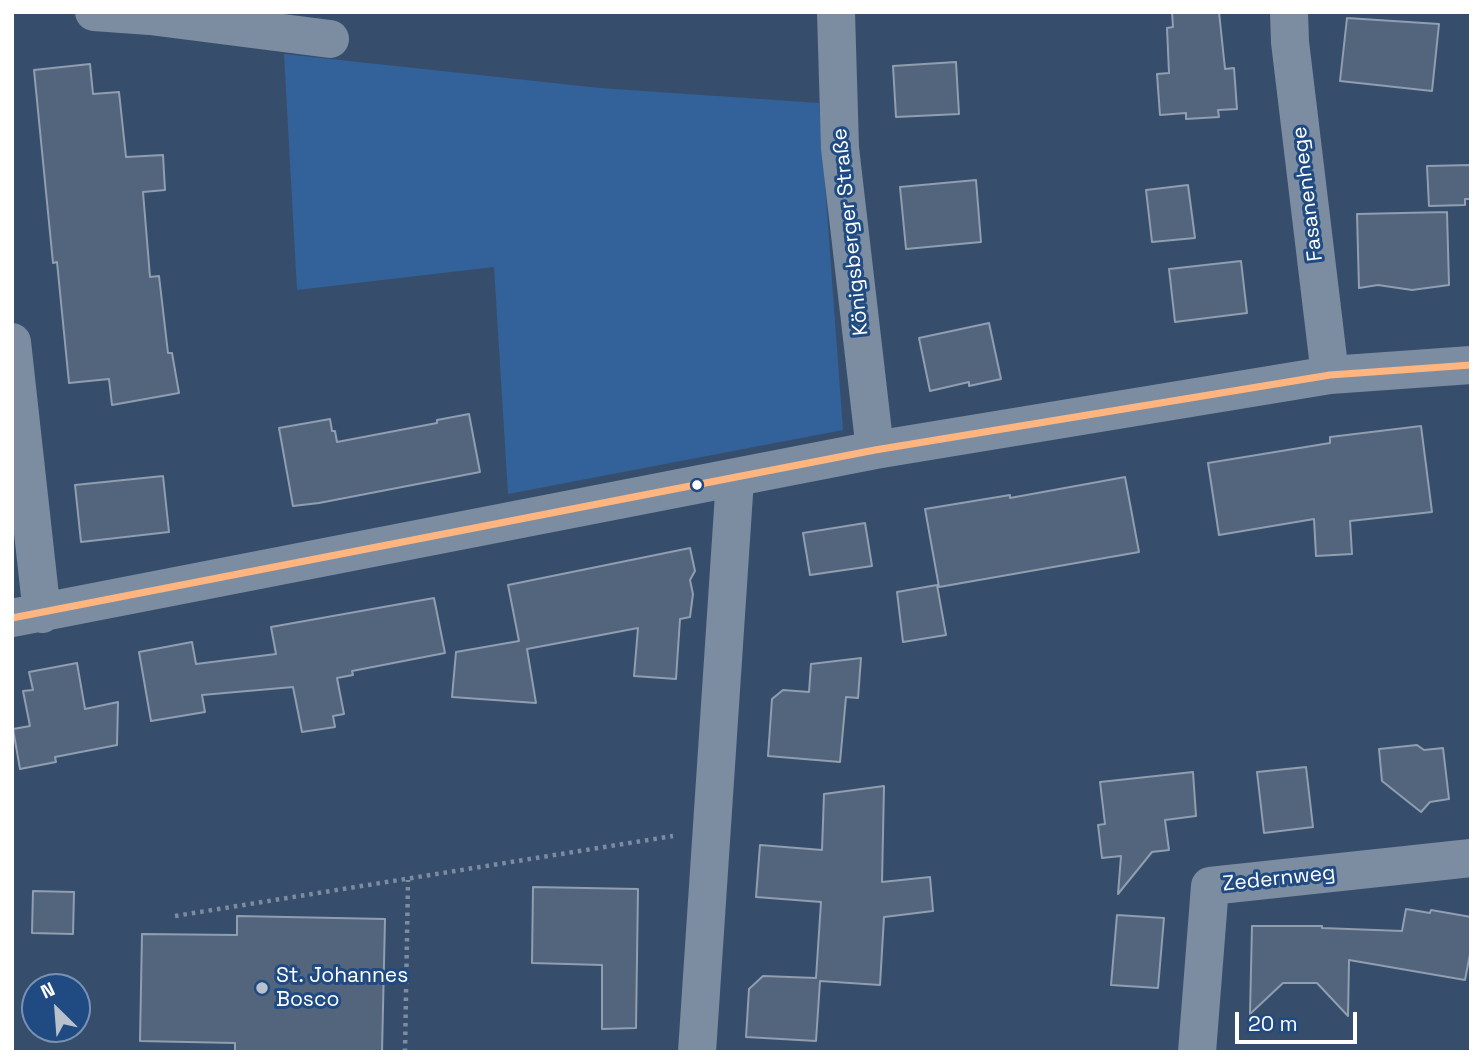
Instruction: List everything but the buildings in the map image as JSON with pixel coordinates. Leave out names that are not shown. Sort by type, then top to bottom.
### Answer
[{"type":"street","points":[[94,12],[153,14],[330,39]]},
{"type":"street","name":"Königsberger Straße","points":[[836,12],[840,148],[875,450]]},
{"type":"street","name":"Fasanenhege","points":[[1289,12],[1290,42],[1330,375]]},
{"type":"street","points":[[12,342],[27,616],[875,450],[1330,375],[1471,365]]},
{"type":"street","points":[[697,1052],[735,479]]},
{"type":"street","name":"Zedernweg","points":[[1197,1052],[1210,886],[1471,858]]},
{"type":"path","points":[[175,916],[712,830]]},
{"type":"path","points":[[405,1052],[408,880]]},
{"type":"shaded area","points":[[284,54],[600,88],[819,103],[843,430],[508,494],[494,267],[297,290]]},
{"type":"transit line","points":[[12,618],[875,450],[1330,375],[1471,365]]},
{"type":"place","name":"St. Johannes Bosco","points":[[262,988]]}]
